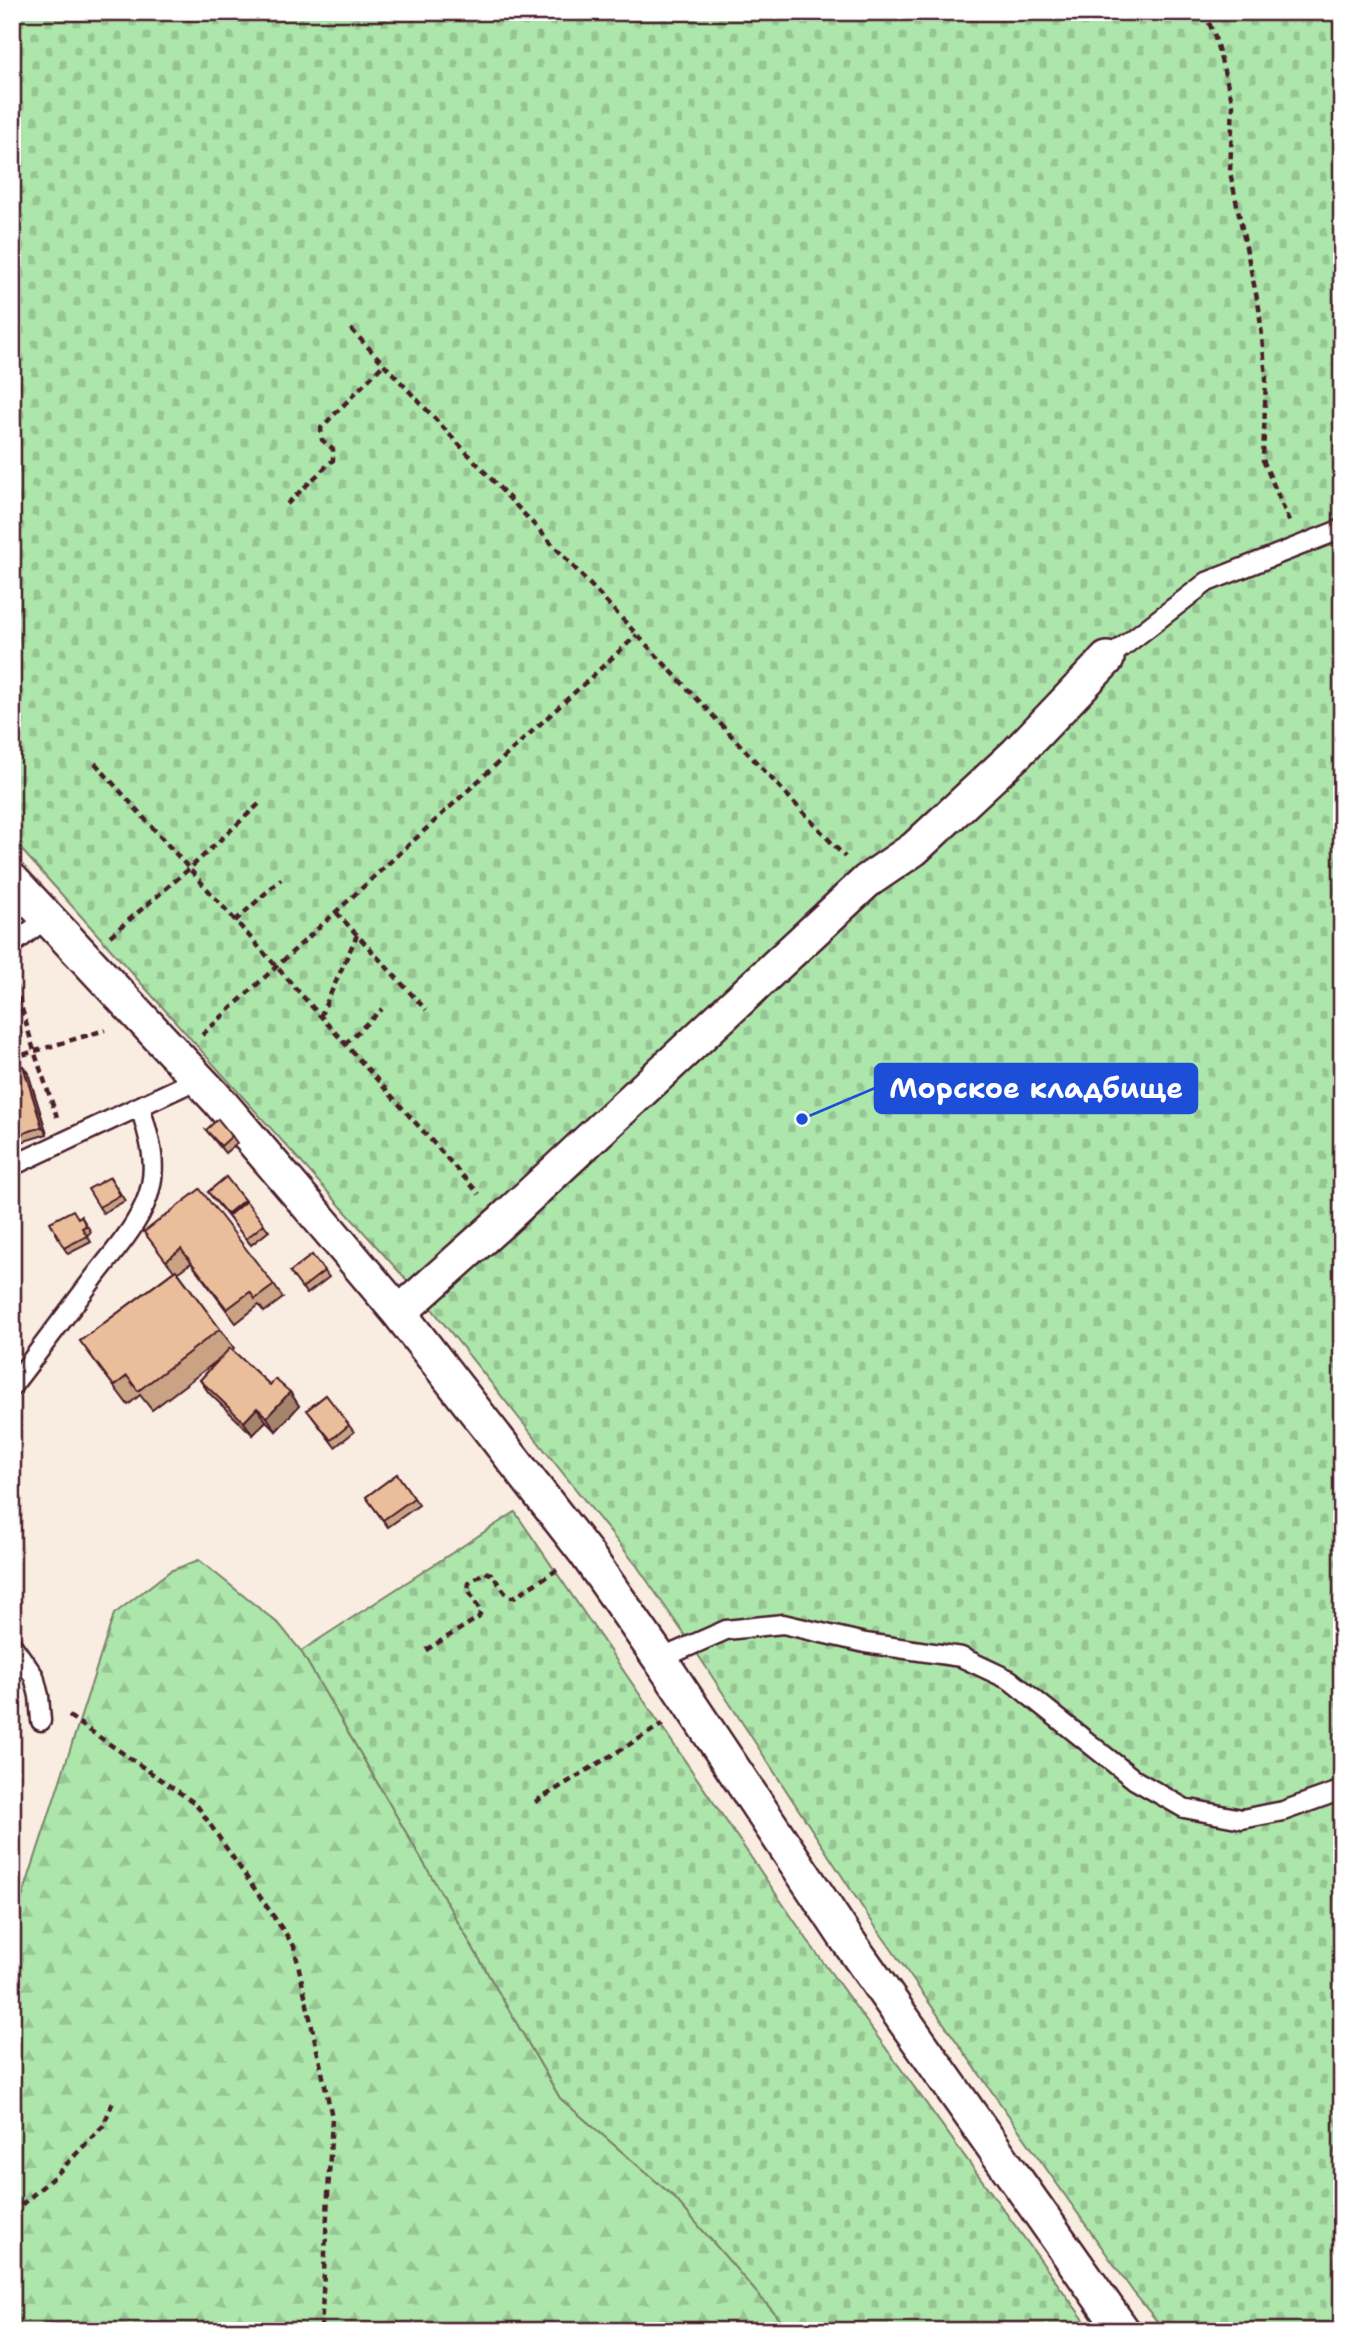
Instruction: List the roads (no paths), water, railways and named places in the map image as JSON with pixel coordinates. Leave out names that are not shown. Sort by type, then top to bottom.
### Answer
[{"type":"street","points":[[399,1313],[502,1221],[867,881],[914,849],[1017,753],[1107,659]]},
{"type":"street","points":[[12,880],[188,1068],[399,1313],[584,1552],[660,1660],[854,1949],[1123,2331]]},
{"type":"lane","points":[[1107,659],[1207,582],[1342,528]]},
{"type":"lane","points":[[12,945],[48,918]]},
{"type":"lane","points":[[12,1166],[140,1106],[188,1068]]},
{"type":"lane","points":[[12,1386],[116,1249],[136,1221],[146,1200],[151,1185],[154,1158],[140,1106]]},
{"type":"lane","points":[[660,1660],[726,1630],[783,1624],[865,1643],[961,1657],[1010,1680],[1135,1780],[1184,1808],[1242,1819],[1283,1811],[1342,1790]]},
{"type":"lane","points":[[12,1645],[34,1676],[41,1721]]},
{"type":"place","name":"Морское кладбище","points":[[802,1119]]}]
